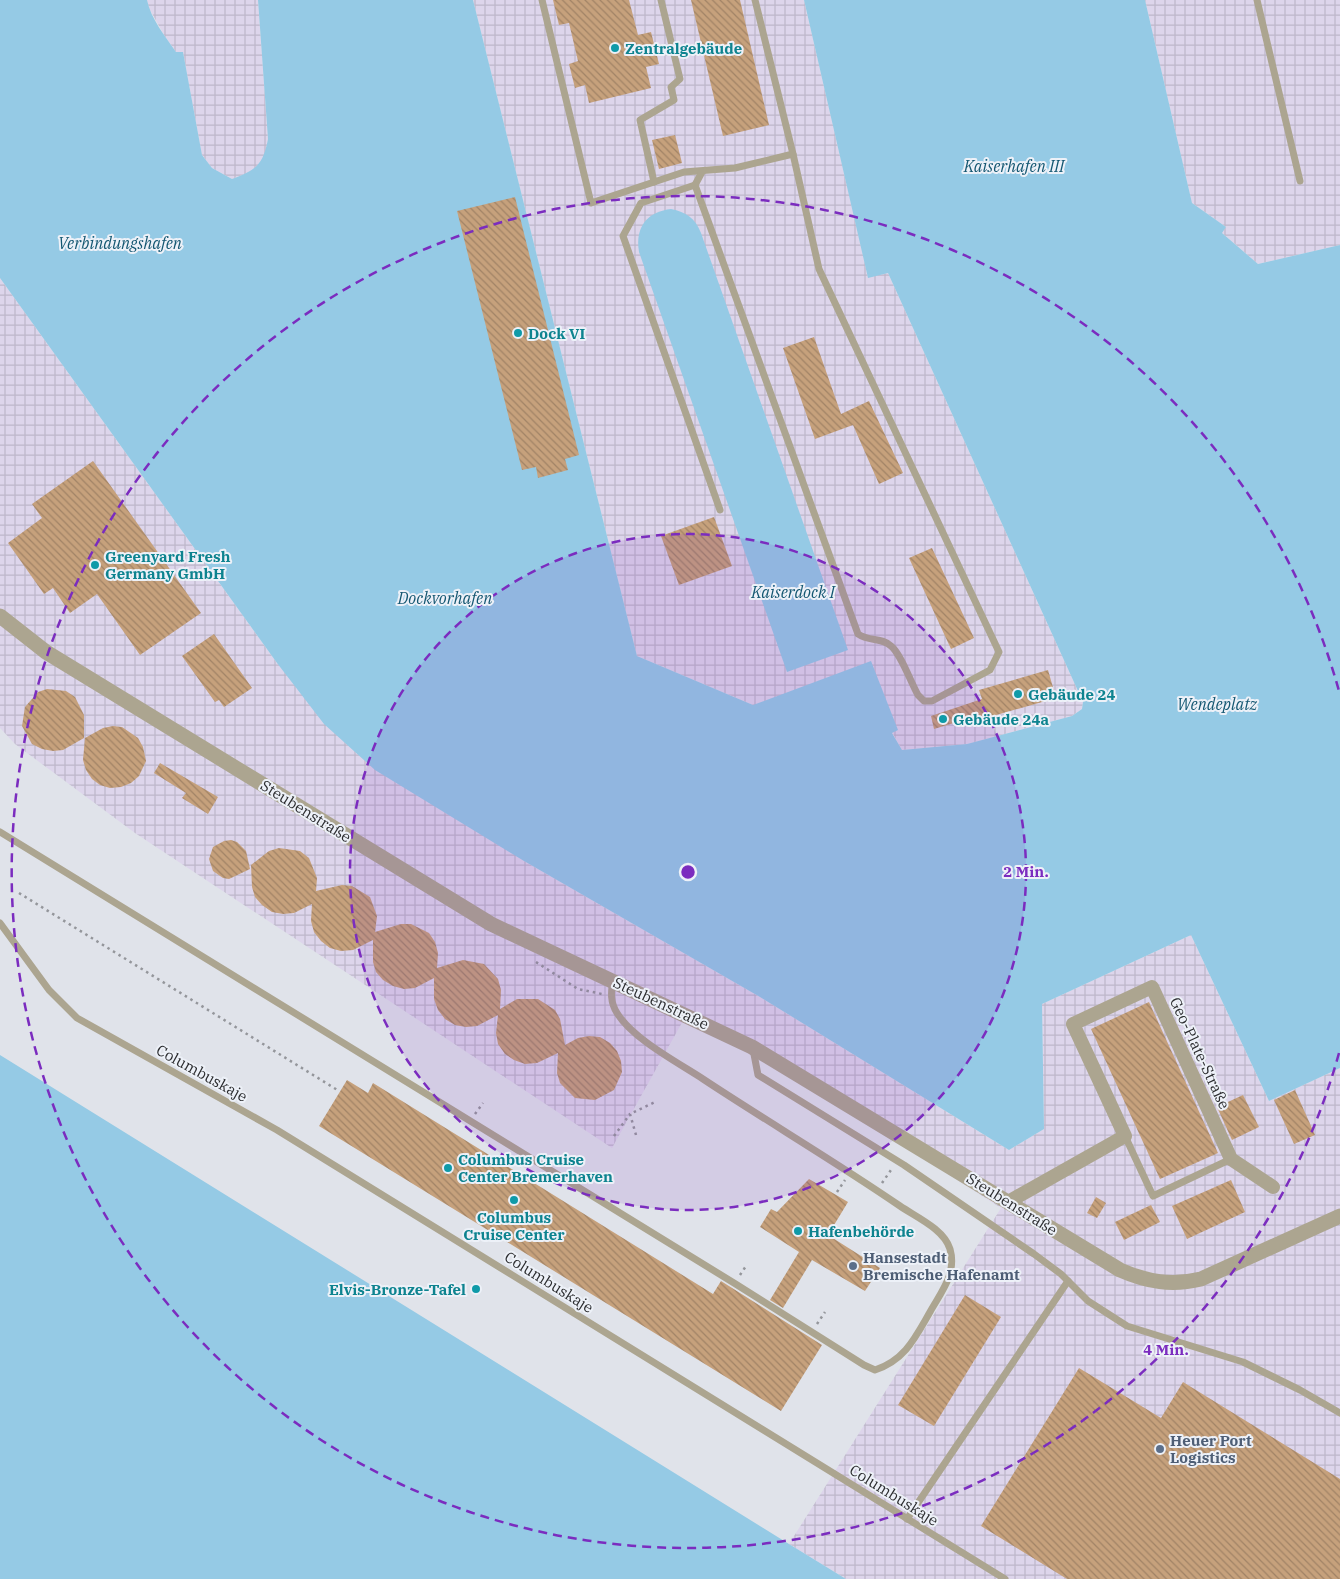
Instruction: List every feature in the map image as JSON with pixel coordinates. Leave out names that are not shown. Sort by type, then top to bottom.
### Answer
[{"type":"street","name":"Steubenstraße","points":[[0,616],[46,652],[491,924],[752,1047],[1120,1270],[1136,1277],[1169,1283],[1201,1279],[1340,1216]]},
{"type":"street","name":"Geo-Plate-Straße","points":[[1125,1136],[1073,1024],[1152,988],[1231,1158]]},
{"type":"street","points":[[1008,1202],[1125,1136]]},
{"type":"street","points":[[1231,1158],[1274,1187]]},
{"type":"lane","points":[[542,0],[591,203],[684,172],[735,168],[793,154]]},
{"type":"lane","points":[[654,182],[640,120],[674,100],[671,87],[680,79],[661,0]]},
{"type":"lane","points":[[695,185],[858,634],[867,640],[879,640],[891,646],[918,695],[924,701],[932,701],[990,670],[999,652],[819,269],[755,0]]},
{"type":"lane","points":[[1257,0],[1300,181]]},
{"type":"lane","points":[[702,172],[695,185],[641,203],[623,236],[720,510]]},
{"type":"lane","points":[[0,832],[875,1370],[891,1364],[909,1346],[948,1283],[951,1271],[950,1249],[940,1233],[878,1190],[678,1063],[635,1032],[617,1013],[612,1004],[610,995],[612,980]]},
{"type":"lane","name":"Columbuskaje","points":[[0,923],[49,990],[77,1018],[277,1130],[1005,1579]]},
{"type":"lane","points":[[752,1047],[758,1075],[904,1165],[1034,1254],[1088,1301],[1127,1326],[1243,1362],[1300,1390],[1340,1413]]},
{"type":"lane","name":"Geo-Plate-Straße","points":[[1125,1136],[1153,1196],[1231,1158]]},
{"type":"lane","points":[[907,1519],[1068,1282]]},
{"type":"path","points":[[19,893],[339,1091]]},
{"type":"path","points":[[614,1136],[630,1114],[655,1102]]},
{"type":"path","points":[[630,1114],[636,1135]]},
{"type":"path","points":[[837,1192],[846,1179]]},
{"type":"path","points":[[812,1332],[825,1312]]},
{"type":"shaded area","points":[[147,0],[258,0],[268,139],[265,156],[253,171],[232,179],[212,168],[202,155],[183,52],[176,52],[164,35],[149,8]]},
{"type":"shaded area","points":[[473,0],[804,0],[868,277],[888,273],[1083,702],[1082,709],[1072,716],[967,744],[902,750],[892,732],[898,730],[753,705],[637,656]]},
{"type":"shaded area","points":[[1145,0],[1340,0],[1340,245],[1258,264],[1221,232],[1226,227],[1192,203]]},
{"type":"shaded area","points":[[0,278],[277,663],[524,861],[760,997],[1009,1150],[1044,1129],[1042,1004],[1191,935],[1269,1101],[1340,1068],[1340,1579],[846,1579],[789,1544],[1001,1208],[791,1073],[684,1019],[612,1148],[135,833],[15,744],[0,728]]},
{"type":"water","points":[[0,0],[147,0],[155,21],[163,34],[176,52],[183,52],[202,155],[212,168],[232,179],[247,173],[261,161],[268,139],[258,0],[473,0],[637,656],[753,705],[871,661],[898,730],[892,733],[902,750],[967,744],[1072,716],[1082,709],[1083,702],[888,273],[868,278],[804,0],[1145,0],[1192,203],[1226,227],[1222,233],[1258,264],[1340,245],[1340,1068],[1269,1101],[1191,935],[1042,1004],[1044,1129],[1009,1150],[760,997],[524,861],[375,770],[324,724],[277,663],[0,278]]},
{"type":"water","name":"Kaiserdock I","points":[[671,209],[689,217],[696,223],[701,233],[848,650],[787,672],[639,252],[639,236],[644,223],[655,214]]},
{"type":"water","points":[[0,1055],[789,1544],[846,1579],[0,1579]]},
{"type":"building","name":"Zentralgebäude","points":[[553,0],[629,0],[638,35],[651,32],[659,64],[646,67],[651,88],[589,103],[585,85],[575,88],[569,64],[578,61],[569,23],[559,25]]},
{"type":"building","points":[[691,0],[740,0],[769,125],[723,136]]},
{"type":"building","points":[[675,135],[682,163],[659,169],[652,140]]},
{"type":"building","name":"Dock VI","points":[[515,197],[579,455],[565,459],[568,470],[538,478],[536,467],[522,470],[457,211]]},
{"type":"building","points":[[814,337],[841,414],[869,401],[903,473],[879,484],[853,425],[815,439],[783,348]]},
{"type":"building","name":"Greenyard Fresh Germany GmbH","points":[[93,461],[201,613],[140,655],[97,594],[70,613],[53,588],[44,594],[8,543],[42,518],[32,504]]},
{"type":"building","points":[[714,517],[732,566],[679,585],[661,536]]},
{"type":"building","points":[[932,548],[974,638],[951,649],[909,558]]},
{"type":"building","points":[[214,634],[252,688],[224,707],[219,700],[215,702],[182,656]]},
{"type":"building","name":"Gebäude 24","points":[[1048,670],[1056,698],[965,724],[964,720],[934,729],[931,716],[982,699],[979,690]]},
{"type":"building","points":[[47,689],[66,691],[75,697],[84,715],[84,738],[63,750],[42,749],[32,744],[22,726],[25,707],[38,692]]},
{"type":"building","points":[[122,727],[138,738],[143,747],[146,761],[139,776],[131,783],[121,787],[110,788],[100,785],[92,779],[86,770],[83,760],[85,738],[103,728]]},
{"type":"building","points":[[160,763],[218,797],[208,814],[182,798],[186,793],[154,773]]},
{"type":"building","points":[[231,840],[237,842],[246,851],[250,869],[229,879],[223,878],[213,871],[209,859],[213,847],[224,841]]},
{"type":"building","points":[[279,848],[300,851],[309,858],[317,878],[316,891],[342,885],[352,886],[370,897],[377,916],[375,932],[401,924],[411,924],[429,933],[435,942],[438,953],[437,968],[463,960],[484,964],[498,979],[501,990],[500,1009],[517,999],[538,999],[555,1010],[560,1019],[565,1045],[578,1038],[589,1036],[600,1037],[610,1043],[617,1051],[621,1061],[622,1072],[614,1090],[595,1100],[575,1098],[560,1083],[557,1073],[558,1053],[537,1063],[525,1064],[505,1054],[498,1044],[496,1033],[498,1015],[477,1026],[455,1025],[445,1019],[438,1010],[434,999],[434,978],[415,988],[404,989],[393,986],[383,980],[376,972],[373,962],[373,940],[353,950],[341,951],[330,948],[314,932],[311,921],[312,904],[294,913],[283,914],[272,912],[262,905],[255,897],[252,887],[251,865],[269,851]]},
{"type":"building","points":[[1149,1002],[1218,1153],[1160,1179],[1091,1029]]},
{"type":"building","name":"Columbus Cruise Center Bremerhaven","points":[[347,1080],[368,1093],[373,1083],[713,1294],[721,1281],[822,1345],[781,1411],[319,1126]]},
{"type":"building","points":[[1295,1090],[1315,1135],[1294,1144],[1274,1100]]},
{"type":"building","points":[[1243,1095],[1259,1127],[1232,1140],[1217,1107]]},
{"type":"building","name":"Hafenbehörde","points":[[809,1179],[848,1202],[828,1235],[880,1268],[865,1291],[812,1260],[783,1308],[770,1300],[799,1252],[760,1227],[771,1209],[777,1212]]},
{"type":"building","points":[[1231,1180],[1245,1212],[1187,1239],[1172,1206]]},
{"type":"building","points":[[1096,1197],[1106,1203],[1097,1218],[1087,1213]]},
{"type":"building","points":[[1151,1205],[1160,1222],[1124,1240],[1115,1222]]},
{"type":"building","points":[[965,1295],[1001,1317],[934,1426],[898,1405]]},
{"type":"building","name":"Heuer Port Logistics","points":[[1079,1368],[1161,1418],[1183,1382],[1340,1479],[1340,1579],[1067,1579],[981,1526]]},
{"type":"place","name":"Zentralgebäude","points":[[615,48]]},
{"type":"place","name":"Dock VI","points":[[518,333]]},
{"type":"place","name":"Greenyard Fresh Germany GmbH","points":[[95,565]]},
{"type":"place","name":"Gebäude 24","points":[[1018,694]]},
{"type":"place","name":"Gebäude 24a","points":[[943,719]]},
{"type":"place","name":"Columbus Cruise Center Bremerhaven","points":[[448,1168]]},
{"type":"place","name":"Columbus Cruise Center","points":[[514,1200]]},
{"type":"place","name":"Hafenbehörde","points":[[798,1231]]},
{"type":"place","name":"Hansestadt Bremische Hafenamt","points":[[853,1266]]},
{"type":"place","name":"Elvis-Bronze-Tafel","points":[[476,1289]]},
{"type":"place","name":"Heuer Port Logistics","points":[[1160,1449]]},
{"type":"water label","name":"Kaiserhafen III","points":[[1014,166]]},
{"type":"water label","name":"Verbindungshafen","points":[[120,243]]},
{"type":"water label","name":"Dockvorhafen","points":[[445,598]]},
{"type":"water label","name":"Wendeplatz","points":[[1217,704]]}]
